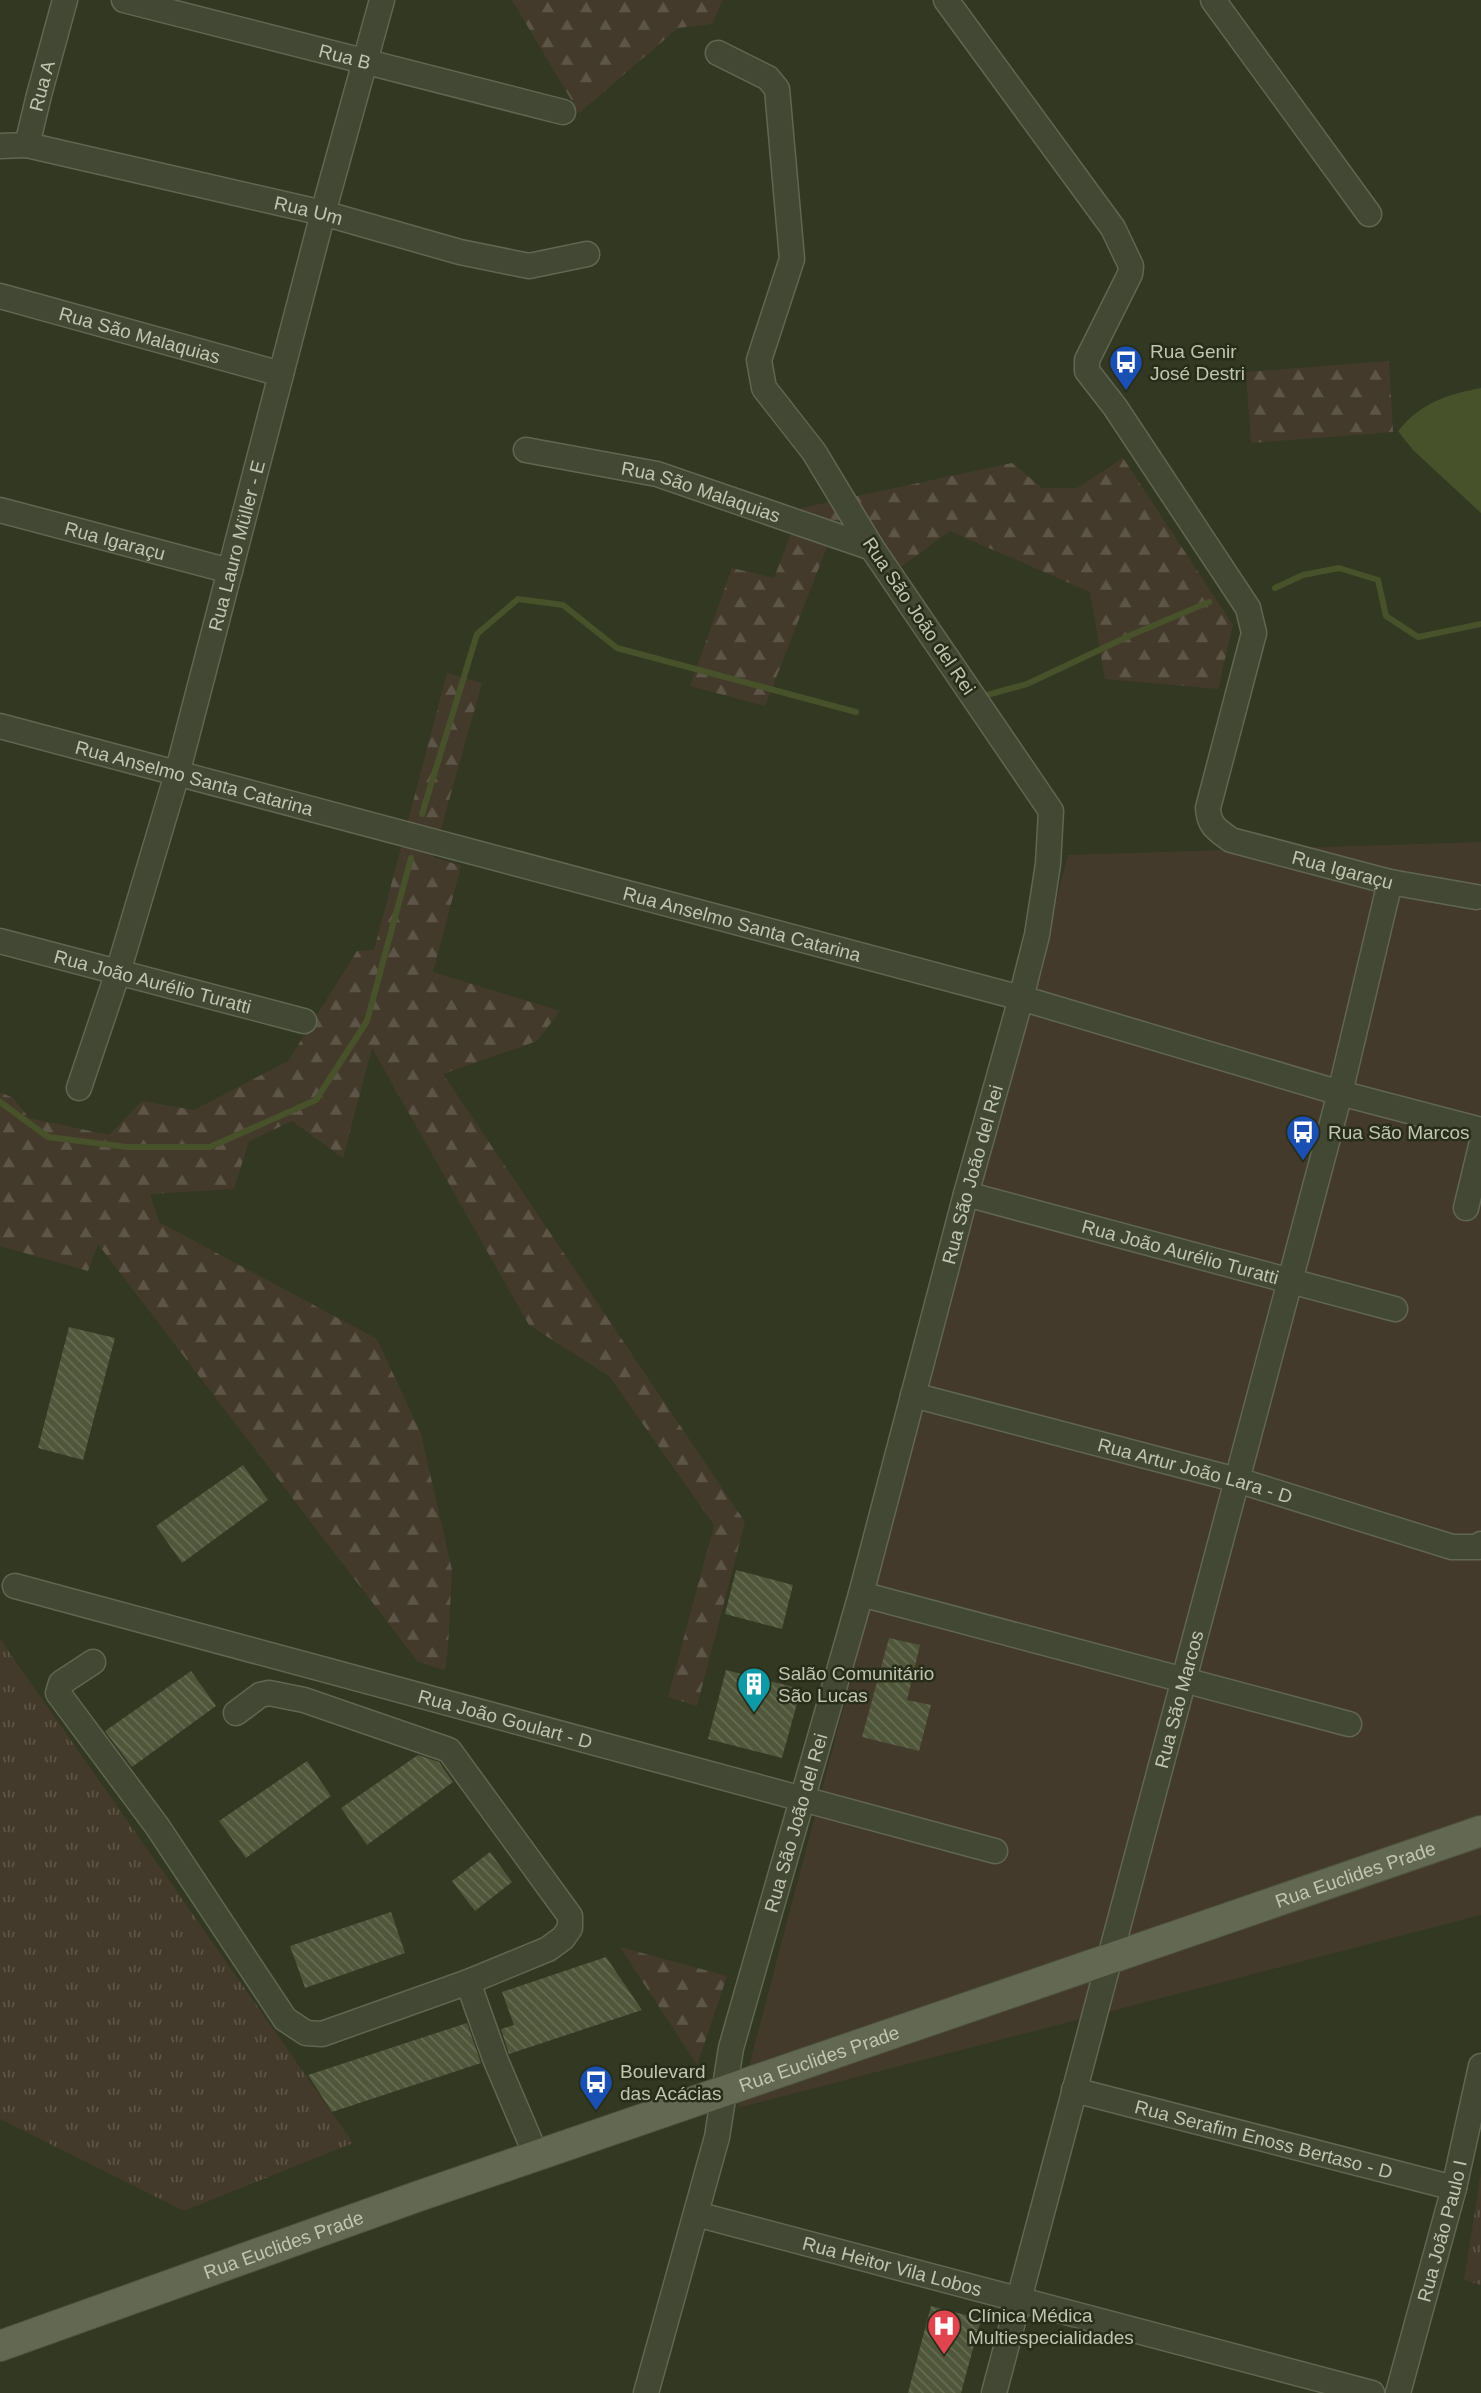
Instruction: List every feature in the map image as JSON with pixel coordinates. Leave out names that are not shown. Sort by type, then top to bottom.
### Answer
[{"type":"main road","name":"Rua Euclides Prade","points":[[0,2346],[536,2155],[1481,1831]]},
{"type":"street","name":"Rua A","points":[[27,145],[65,0]]},
{"type":"street","name":"Rua B","points":[[124,0],[563,112]]},
{"type":"street","name":"Rua Lauro Müller - E","points":[[79,1088],[118,972],[177,774],[323,213],[382,0]]},
{"type":"street","name":"Rua Igaraçu","points":[[946,0],[1113,228],[1131,266],[1130,274],[1087,360],[1087,371],[1115,407],[1248,608],[1253,620],[1254,633],[1208,808],[1208,820],[1213,828],[1231,840],[1390,882],[1476,897]]},
{"type":"street","points":[[1213,0],[1369,214]]},
{"type":"street","name":"Rua São João del Rei","points":[[646,2393],[717,2137],[732,2048],[861,1594],[966,1194],[1021,998],[1041,911],[1048,864],[1051,811],[872,548],[814,452],[764,388],[759,360],[792,259],[777,89],[768,78],[718,53]]},
{"type":"street","points":[[0,146],[27,145]]},
{"type":"street","name":"Rua Um","points":[[27,145],[323,213],[460,252],[529,266],[587,254]]},
{"type":"street","name":"Rua São Malaquias","points":[[0,296],[281,374]]},
{"type":"street","name":"Rua São Malaquias","points":[[526,450],[657,474],[872,548]]},
{"type":"street","name":"Rua Igaraçu","points":[[0,510],[230,571]]},
{"type":"street","name":"Rua Anselmo Santa Catarina","points":[[0,726],[1021,998],[1340,1093],[1481,1130]]},
{"type":"street","name":"Rua São Marcos","points":[[994,2393],[1340,1093],[1390,882]]},
{"type":"street","name":"Rua João Aurélio Turatti","points":[[0,941],[304,1021]]},
{"type":"street","points":[[1466,1208],[1481,1146]]},
{"type":"street","name":"Rua João Aurélio Turatti","points":[[966,1194],[1395,1309]]},
{"type":"street","name":"Rua Artur João Lara - D","points":[[913,1395],[1237,1480],[1452,1547],[1479,1546]]},
{"type":"street","name":"Rua João Goulart - D","points":[[15,1586],[995,1851]]},
{"type":"street","points":[[861,1594],[1349,1724]]},
{"type":"street","points":[[93,1662],[61,1683],[58,1693],[156,1826],[285,2019],[306,2033],[322,2034],[468,1982],[548,1949],[564,1938],[570,1928],[570,1916],[449,1750],[304,1700],[269,1693],[260,1695],[236,1713]]},
{"type":"street","points":[[468,1982],[496,2061],[536,2155]]},
{"type":"street","name":"Rua João Paulo I","points":[[1398,2393],[1454,2188],[1481,2066]]},
{"type":"street","name":"Rua Serafim Enoss Bertaso - D","points":[[1074,2090],[1454,2188]]},
{"type":"street","name":"Rua Heitor Vila Lobos","points":[[696,2214],[1372,2393]]},
{"type":"green space","points":[[512,0],[723,0],[712,24],[678,28],[579,113]]},
{"type":"green space","points":[[1389,361],[1393,432],[1251,443],[1246,372]]},
{"type":"green space","points":[[1123,458],[1233,625],[1218,689],[1105,679],[1090,592],[950,531],[901,567],[827,547],[765,706],[690,686],[732,568],[774,578],[801,508],[1012,463],[1042,488],[1077,488]]},
{"type":"green space","points":[[447,673],[482,683],[433,857],[461,866],[433,972],[560,1011],[537,1041],[443,1074],[745,1522],[697,1706],[668,1697],[714,1525],[609,1376],[529,1325],[372,1048],[343,1158],[292,1121],[249,1141],[234,1189],[150,1194],[159,1222],[377,1339],[421,1434],[452,1570],[445,1670],[418,1662],[98,1244],[88,1271],[0,1246],[0,1092],[13,1098],[29,1118],[109,1135],[142,1101],[194,1110],[288,1061],[357,951],[374,950]]},
{"type":"green space","points":[[1481,842],[1481,1915],[738,2108],[1068,855]]},
{"type":"green space","points":[[0,1639],[353,2143],[184,2211],[0,2119]]},
{"type":"green space","points":[[620,1947],[727,1976],[697,2065]]},
{"type":"green space","points":[[1481,2173],[1481,2285],[1464,2280]]},
{"type":"shaded area","points":[[1481,388],[1481,513],[1413,450],[1398,431],[1416,413],[1435,401]]},
{"type":"building","points":[[69,1327],[115,1338],[83,1460],[38,1448]]},
{"type":"building","points":[[243,1465],[268,1500],[182,1563],[156,1526]]},
{"type":"building","points":[[736,1570],[793,1585],[782,1629],[725,1614]]},
{"type":"building","points":[[889,1638],[920,1645],[907,1700],[931,1705],[919,1751],[862,1737]]},
{"type":"building","name":"Salão Comunitário São Lucas","points":[[726,1670],[801,1689],[782,1758],[708,1739]]},
{"type":"building","points":[[191,1671],[216,1706],[132,1767],[105,1731]]},
{"type":"building","points":[[418,1755],[439,1762],[453,1782],[367,1845],[341,1808]]},
{"type":"building","points":[[307,1761],[331,1796],[246,1858],[219,1821]]},
{"type":"building","points":[[490,1852],[512,1882],[475,1911],[452,1881]]},
{"type":"building","points":[[391,1912],[405,1953],[305,1988],[290,1946]]},
{"type":"building","points":[[606,1957],[642,2010],[509,2054],[501,2029],[514,2025],[502,1992]]},
{"type":"building","points":[[467,2023],[481,2063],[332,2112],[308,2075]]},
{"type":"building","name":"Clínica Médica Multiespecialidades","points":[[931,2306],[981,2319],[961,2393],[908,2393]]},
{"type":"waterway","points":[[1275,588],[1303,575],[1339,568],[1378,580],[1386,616],[1418,637],[1481,624]]},
{"type":"waterway","points":[[422,814],[477,634],[518,599],[563,605],[617,648],[856,712]]},
{"type":"waterway","points":[[987,695],[1027,684],[1209,602]]},
{"type":"waterway","points":[[0,1102],[48,1137],[127,1147],[210,1147],[316,1100],[367,1021],[411,858]]},
{"type":"place","name":"Rua Genir José Destri","points":[[1126,392]]},
{"type":"place","name":"Rua São Marcos","points":[[1303,1162]]},
{"type":"place","name":"Salão Comunitário São Lucas","points":[[754,1714]]},
{"type":"place","name":"Boulevard das Acácias","points":[[596,2112]]},
{"type":"place","name":"Clínica Médica Multiespecialidades","points":[[944,2356]]}]
